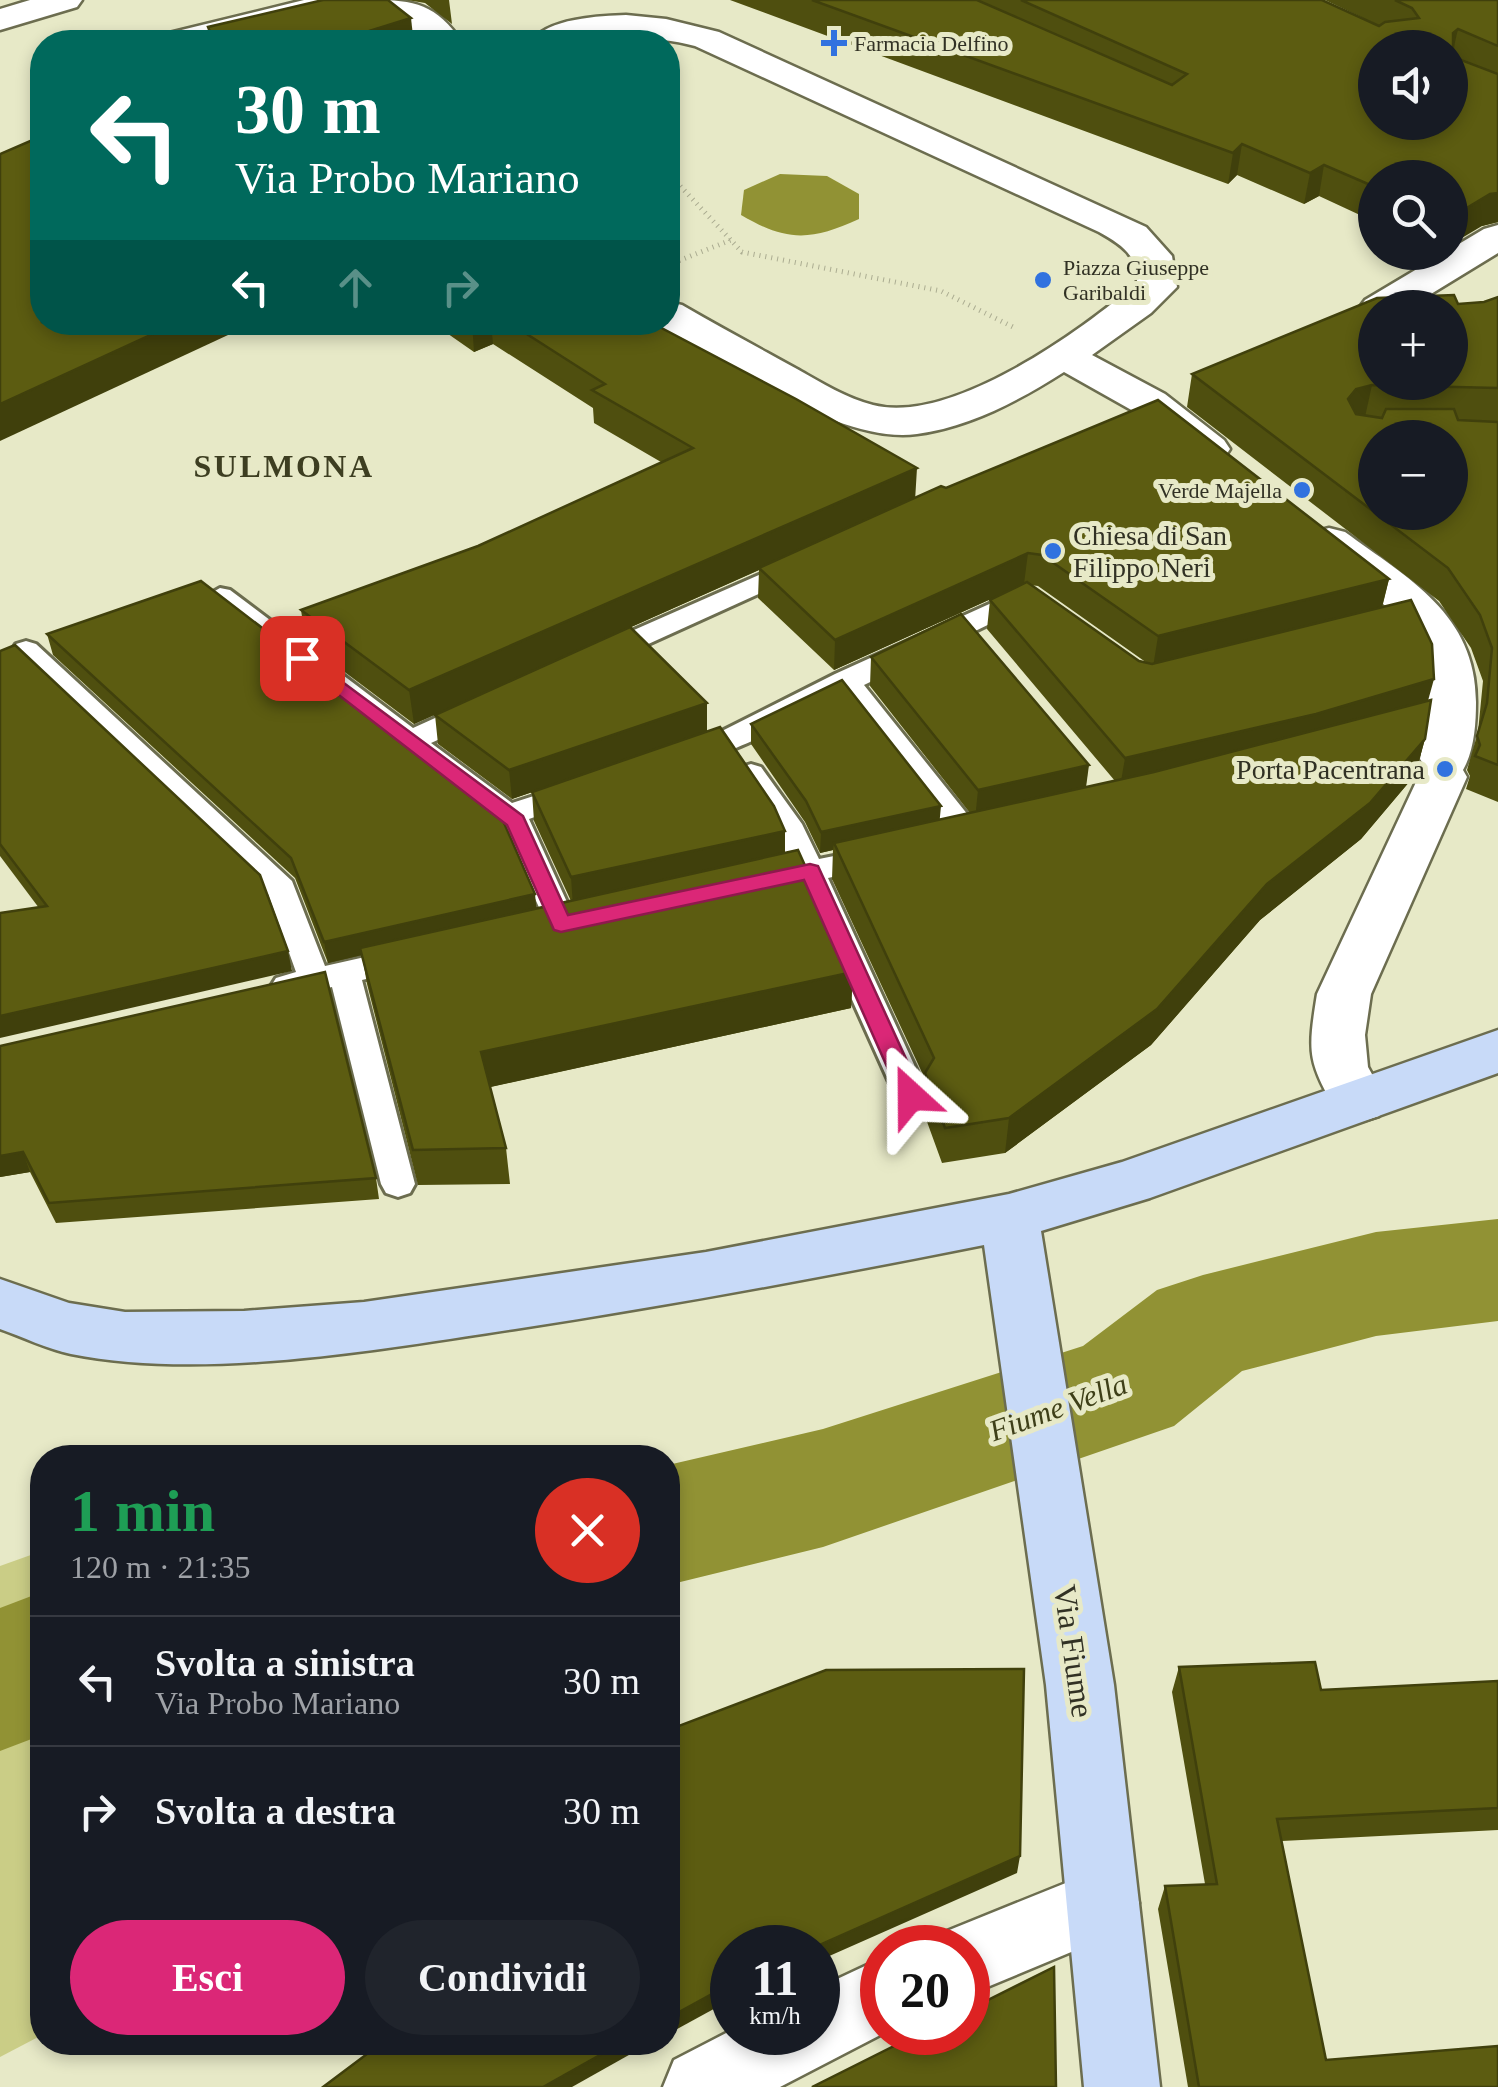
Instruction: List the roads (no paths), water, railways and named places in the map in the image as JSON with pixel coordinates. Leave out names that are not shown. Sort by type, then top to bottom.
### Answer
[{"type":"street","points":[[9,21],[65,0]]},
{"type":"street","points":[[222,30],[346,0]]},
{"type":"street","points":[[389,0],[434,30]]},
{"type":"street","points":[[583,30],[608,26],[677,30]]},
{"type":"street","points":[[680,31],[707,39],[1135,236],[1152,251],[1159,268],[1157,287],[1132,310],[1001,392],[950,416],[916,422],[862,416],[833,406],[680,321]]},
{"type":"street","points":[[1408,290],[1498,237]]},
{"type":"street","points":[[1061,354],[1165,400],[1236,470]]},
{"type":"street","points":[[1105,432],[1165,400]]},
{"type":"street","points":[[1297,517],[1402,617],[1446,645],[1455,675],[1438,717],[1443,768],[1344,994],[1338,1035],[1340,1068],[1359,1102]]},
{"type":"street","points":[[0,1304],[68,1328],[124,1337],[244,1336],[344,1328],[706,1276],[1009,1217],[1130,1182],[1498,1051]]},
{"type":"street","name":"Via Fiume","points":[[1009,1217],[1080,1685],[1122,2087]]},
{"type":"street","points":[[990,1950],[1103,1902]]},
{"type":"street","points":[[702,2087],[764,2055]]},
{"type":"lane","points":[[571,668],[819,556]]},
{"type":"lane","points":[[655,765],[728,740],[1026,595],[1056,616]]},
{"type":"lane","points":[[220,596],[508,815],[528,842],[547,927],[600,916]]},
{"type":"lane","points":[[963,624],[988,654]]},
{"type":"lane","points":[[26,650],[281,890],[329,976],[398,1184]]},
{"type":"lane","points":[[846,680],[969,837]]},
{"type":"lane","points":[[412,740],[500,700]]},
{"type":"lane","points":[[728,740],[790,831],[911,1096]]},
{"type":"lane","points":[[508,815],[600,784]]},
{"type":"lane","points":[[734,888],[1005,828]]},
{"type":"lane","points":[[260,992],[438,952]]},
{"type":"waterway","name":"Fiume Vella","points":[[680,1522],[823,1488],[1127,1387],[1203,1328],[1376,1284],[1498,1270]]},
{"type":"waterway","name":"Fiume Vella","points":[[0,1684],[30,1665]]},
{"type":"place","name":"Farmacia Delfino","points":[[834,43]]},
{"type":"place","name":"Piazza Giuseppe Garibaldi","points":[[1043,280]]},
{"type":"place","name":"Verde Majella","points":[[1302,490]]},
{"type":"place","name":"Chiesa di San Filippo Neri","points":[[1053,551]]},
{"type":"place","name":"Porta Pacentrana","points":[[1445,769]]},
{"type":"district","name":"SULMONA","points":[[284,466]]}]
